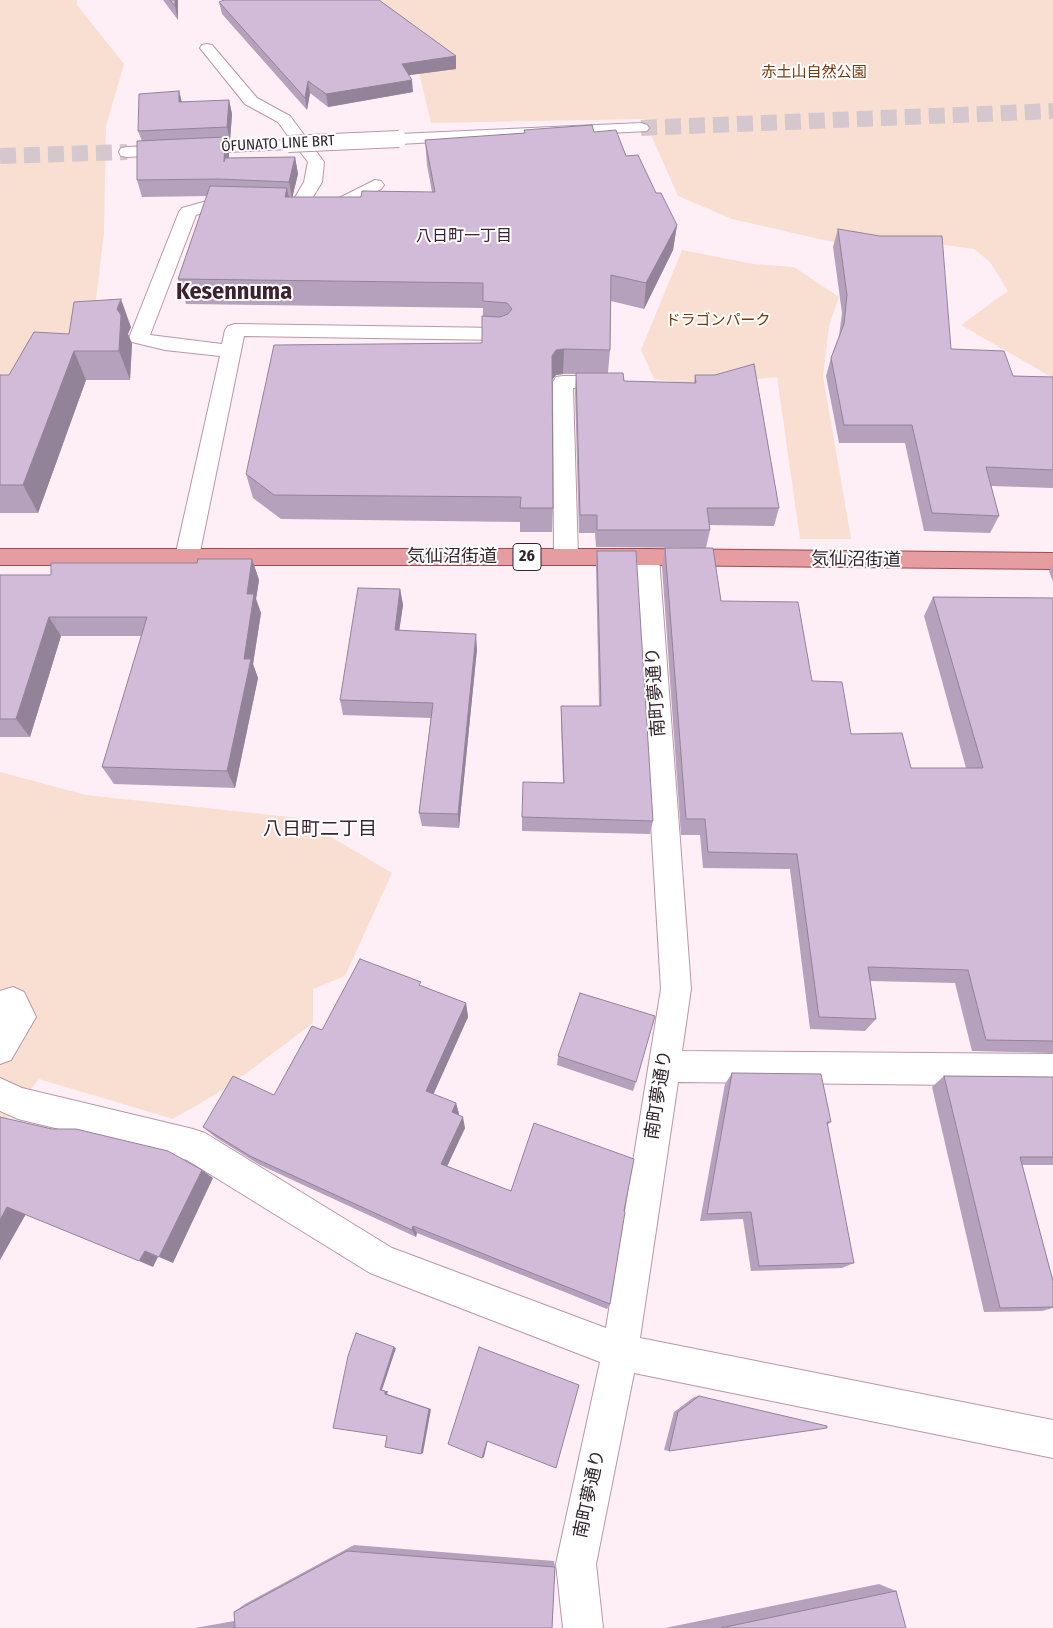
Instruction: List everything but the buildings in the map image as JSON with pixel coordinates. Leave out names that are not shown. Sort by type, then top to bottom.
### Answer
[{"type":"main road","name":"気仙沼街道","points":[[0,557],[647,557],[1053,561]]},
{"type":"street","points":[[207,48],[251,101],[284,119],[316,162],[313,182],[299,206]]},
{"type":"street","name":"ŌFUNATO LINE BRT","points":[[127,152],[398,139],[422,143],[544,138],[575,131],[641,128]]},
{"type":"street","points":[[280,206],[334,207],[375,185]]},
{"type":"street","points":[[230,351],[165,344],[139,338],[188,212],[214,204],[261,205]]},
{"type":"street","points":[[187,557],[235,330],[500,334]]},
{"type":"street","points":[[566,557],[563,382],[632,382]]},
{"type":"street","name":"南町夢通り","points":[[583,1628],[576,1564],[620,1352],[676,989],[647,557]]},
{"type":"street","points":[[0,1006],[12,1002],[21,1017],[0,1050]]},
{"type":"street","points":[[664,1066],[1053,1070]]},
{"type":"street","points":[[0,1094],[18,1103],[193,1145],[382,1261],[620,1352],[1053,1439]]},
{"type":"green space","points":[[0,0],[77,0],[77,5],[124,64],[106,126],[104,232],[89,359],[0,391]]},
{"type":"green space","name":"赤土山自然公園","points":[[378,0],[1053,0],[1053,378],[961,325],[1008,291],[990,262],[974,249],[923,242],[850,246],[732,219],[678,196],[644,119],[431,123],[407,22]]},
{"type":"green space","name":"ドラゴンパーク","points":[[682,250],[754,264],[794,267],[839,297],[829,326],[823,376],[851,539],[800,539],[777,377],[693,385],[654,379],[641,350]]},
{"type":"green space","points":[[0,772],[86,795],[299,818],[392,873],[345,976],[313,989],[313,1023],[228,1087],[173,1119],[39,1079],[9,1117],[0,1124]]},
{"type":"tunnel","points":[[641,128],[1053,111]]},
{"type":"tunnel","points":[[0,156],[127,152]]},
{"type":"district","name":"八日町一丁目","points":[[464,237]]},
{"type":"district","name":"Kesennuma","points":[[234,292]]},
{"type":"district","name":"八日町二丁目","points":[[320,830]]}]
